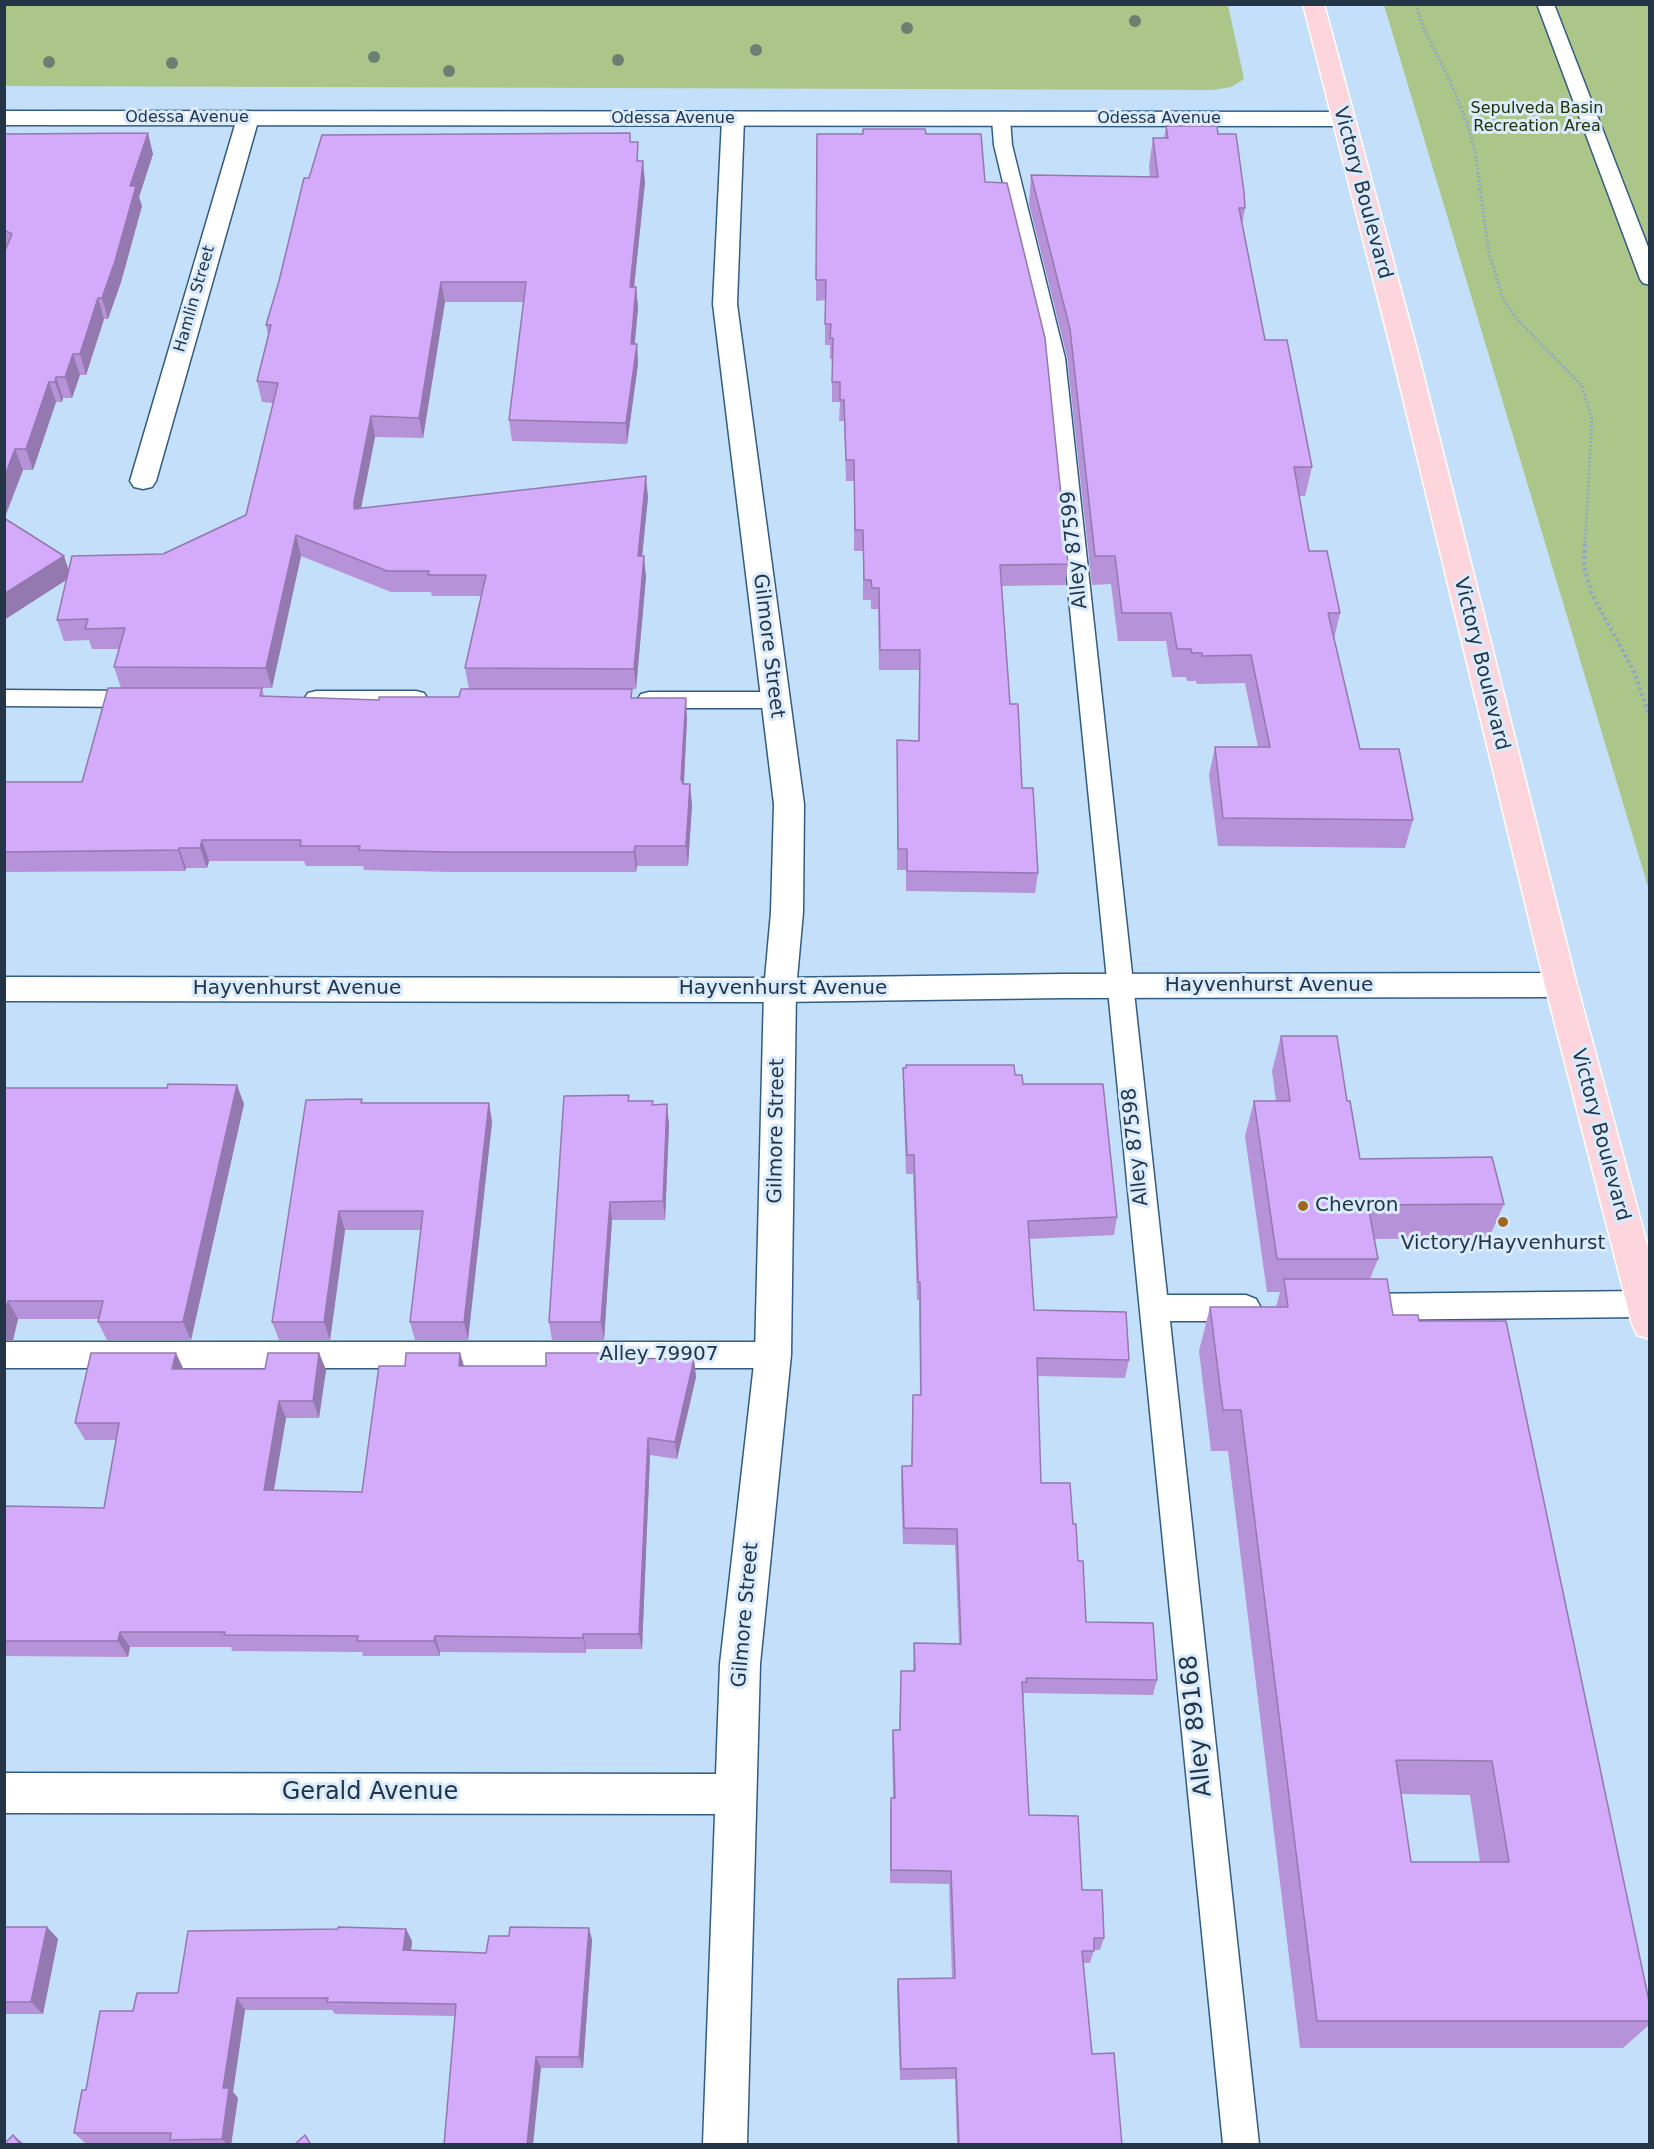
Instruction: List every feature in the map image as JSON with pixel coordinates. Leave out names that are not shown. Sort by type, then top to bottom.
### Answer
[{"type":"main road","name":"Victory Boulevard","points":[[1312,4],[1406,357],[1561,985],[1647,1314]]},
{"type":"street","name":"Odessa Avenue","points":[[4,118],[1342,119]]},
{"type":"street","name":"Hamlin Street","points":[[143,481],[248,118]]},
{"type":"street","name":"Gilmore Street","points":[[725,2145],[740,1664],[773,1355],[780,990],[787,912],[789,804],[725,304],[734,119]]},
{"type":"street","name":"Hayvenhurst Avenue","points":[[4,989],[780,990],[1120,986],[1561,985]]},
{"type":"street","name":"Gerald Avenue","points":[[4,1793],[735,1794]]},
{"type":"lane","points":[[1545,4],[1650,279]]},
{"type":"lane","name":"Alley 87599","points":[[1001,118],[1003,145],[1055,358],[1120,986]]},
{"type":"lane","points":[[4,698],[158,699]]},
{"type":"lane","points":[[289,699],[443,699]]},
{"type":"lane","points":[[632,700],[774,700]]},
{"type":"lane","name":"Alley 87598","points":[[1120,986],[1154,1308]]},
{"type":"lane","points":[[1154,1308],[1272,1308]]},
{"type":"lane","name":"Alley 89168","points":[[1154,1308],[1241,2145]]},
{"type":"lane","points":[[1331,1308],[1647,1314]]},
{"type":"lane","name":"Alley 79907","points":[[4,1355],[773,1355]]},
{"type":"path","points":[[1416,4],[1423,27],[1451,83],[1470,133],[1475,151],[1489,253],[1503,298],[1516,318],[1582,386],[1592,419],[1584,567],[1592,594],[1634,672],[1650,717]]},
{"type":"green space","points":[[5,4],[1228,5],[1244,79],[1231,87],[1213,90],[5,86]]},
{"type":"green space","name":"Sepulveda Basin Recreation Area","points":[[1384,5],[1649,5],[1649,890]]},
{"type":"building","points":[[1166,126],[1217,126],[1218,134],[1236,134],[1245,208],[1239,208],[1265,340],[1287,340],[1312,467],[1294,467],[1309,551],[1327,551],[1340,613],[1328,613],[1360,749],[1399,749],[1413,820],[1223,818],[1215,747],[1270,747],[1251,655],[1202,656],[1202,653],[1192,653],[1191,649],[1177,649],[1171,613],[1122,613],[1115,556],[1095,556],[1070,329],[1031,175],[1158,177],[1153,138],[1168,138]]},
{"type":"building","points":[[863,129],[925,129],[926,134],[981,134],[985,182],[1007,183],[1045,338],[1068,564],[1000,565],[1010,704],[1018,704],[1022,788],[1033,788],[1038,873],[907,871],[907,849],[898,849],[897,740],[919,741],[920,650],[880,650],[879,588],[872,588],[871,580],[864,580],[863,530],[855,530],[854,460],[846,460],[844,400],[840,400],[840,382],[832,382],[833,338],[830,338],[831,324],[825,324],[826,280],[816,280],[817,134],[863,134]]},
{"type":"building","points":[[148,133],[130,186],[136,186],[115,261],[102,298],[98,298],[80,354],[73,354],[65,377],[56,377],[55,382],[49,382],[26,449],[15,449],[4,478],[4,253],[12,234],[4,230],[4,134]]},
{"type":"building","points":[[630,133],[630,142],[638,142],[637,161],[643,161],[630,287],[636,287],[631,344],[637,344],[626,423],[509,420],[526,282],[441,282],[419,418],[371,416],[354,509],[646,476],[638,556],[644,556],[634,669],[465,668],[486,575],[428,575],[429,571],[387,571],[296,535],[266,668],[114,667],[125,628],[85,629],[88,619],[57,620],[72,556],[163,554],[246,515],[278,383],[257,381],[271,325],[266,325],[304,178],[309,178],[322,135]]},
{"type":"building","points":[[4,518],[64,556],[4,594]]},
{"type":"building","points":[[108,688],[262,688],[260,696],[379,700],[379,697],[459,697],[461,689],[632,689],[631,698],[686,698],[681,779],[683,784],[690,784],[686,846],[635,846],[634,852],[449,852],[359,850],[360,846],[300,846],[301,840],[202,840],[200,848],[179,848],[178,850],[4,852],[4,782],[82,782]]},
{"type":"building","points":[[1281,1036],[1337,1036],[1347,1101],[1350,1101],[1360,1159],[1492,1157],[1504,1204],[1368,1205],[1378,1259],[1277,1259],[1254,1101],[1290,1101]]},
{"type":"building","points":[[906,1065],[1014,1065],[1015,1075],[1022,1075],[1023,1084],[1103,1084],[1117,1217],[1028,1221],[1034,1310],[1126,1312],[1129,1360],[1037,1358],[1041,1483],[1070,1483],[1078,1561],[1083,1561],[1086,1622],[1153,1623],[1157,1680],[1026,1678],[1027,1682],[1022,1682],[1029,1815],[1078,1816],[1082,1890],[1102,1890],[1104,1938],[1094,1938],[1094,1951],[1082,1951],[1092,2054],[1114,2053],[1122,2145],[959,2145],[956,2068],[901,2069],[898,1979],[955,1978],[951,1871],[891,1870],[891,1798],[895,1798],[893,1730],[900,1730],[901,1671],[915,1671],[914,1643],[961,1644],[957,1529],[904,1528],[902,1466],[912,1466],[913,1395],[921,1395],[920,1282],[918,1282],[914,1155],[907,1155],[903,1068],[906,1068]]},
{"type":"building","points":[[168,1084],[237,1085],[183,1322],[98,1322],[103,1301],[8,1301],[4,1315],[4,1088],[167,1088]]},
{"type":"building","points":[[629,1095],[628,1101],[653,1101],[652,1105],[667,1104],[663,1201],[610,1202],[601,1322],[549,1322],[564,1096]]},
{"type":"building","points":[[362,1099],[361,1103],[489,1103],[464,1322],[410,1322],[423,1211],[339,1211],[324,1322],[272,1322],[306,1100]]},
{"type":"building","points":[[1284,1279],[1387,1279],[1393,1315],[1418,1315],[1419,1321],[1506,1321],[1650,2006],[1650,2021],[1317,2021],[1241,1410],[1223,1410],[1210,1307],[1288,1307]],"holes":[[[1396,1760],[1492,1761],[1509,1862],[1411,1862]]]},
{"type":"building","points":[[91,1353],[176,1353],[172,1369],[265,1369],[268,1353],[319,1353],[313,1401],[279,1401],[264,1490],[362,1492],[379,1366],[405,1366],[406,1353],[460,1353],[459,1366],[546,1366],[546,1353],[599,1353],[599,1358],[694,1359],[675,1442],[648,1438],[639,1634],[583,1634],[583,1638],[435,1636],[434,1641],[357,1641],[358,1636],[120,1632],[118,1641],[4,1641],[4,1506],[104,1508],[119,1423],[75,1423]]},
{"type":"building","points":[[4,1927],[47,1927],[31,2002],[4,2002]]},
{"type":"building","points":[[338,1927],[406,1929],[403,1950],[486,1953],[489,1936],[509,1936],[510,1927],[589,1928],[579,2057],[536,2057],[527,2145],[444,2145],[456,2004],[327,2002],[328,1998],[237,1998],[223,2088],[229,2088],[222,2139],[170,2140],[171,2133],[74,2133],[82,2090],[86,2090],[100,2011],[133,2011],[137,1993],[178,1993],[188,1931],[338,1929]]},
{"type":"building","points":[[13,2135],[21,2145],[4,2145],[4,2144]]},
{"type":"building","points":[[305,2135],[311,2145],[294,2145]]},
{"type":"place","name":"Chevron","points":[[1303,1206]]},
{"type":"place","name":"Victory/Hayvenhurst","points":[[1503,1222]]}]
